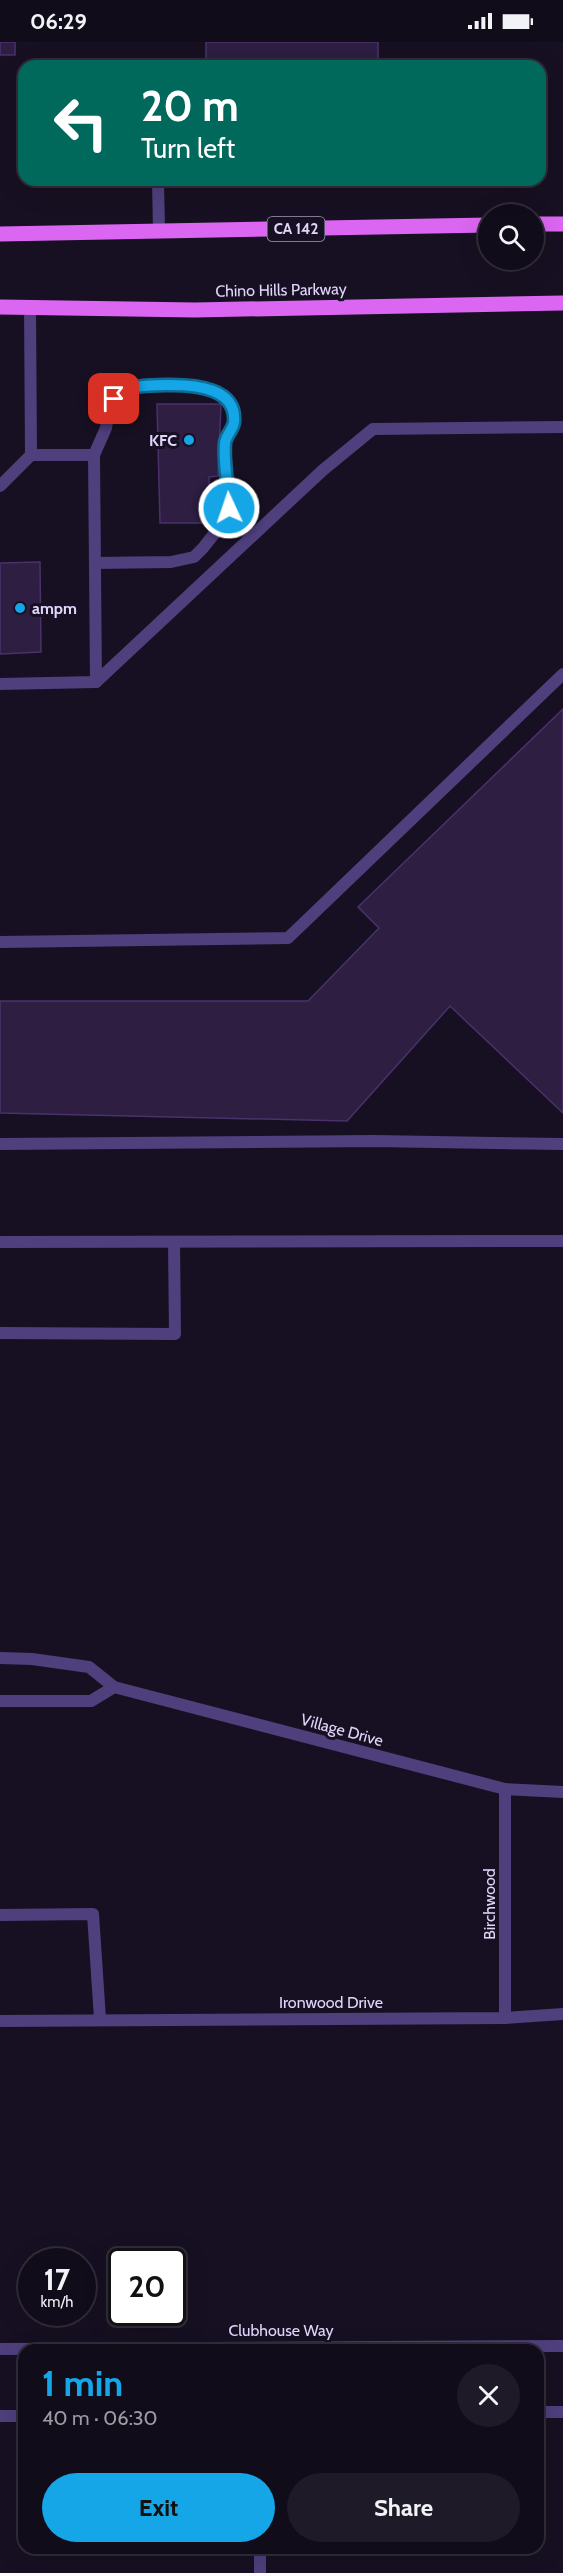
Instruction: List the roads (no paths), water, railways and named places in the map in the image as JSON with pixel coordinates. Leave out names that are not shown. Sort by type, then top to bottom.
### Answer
[{"type":"main road","points":[[544,224],[563,224]]},
{"type":"main road","name":"CA 142","points":[[0,234],[478,225]]},
{"type":"main road","name":"Chino Hills Parkway","points":[[0,307],[195,310],[563,303]]},
{"type":"street","points":[[159,186],[159,231]]},
{"type":"street","points":[[30,307],[31,455]]},
{"type":"street","points":[[95,563],[171,562],[194,557],[225,520],[229,508],[225,439],[234,424],[234,413],[230,404],[217,391],[181,385],[135,386],[123,391],[114,399],[109,410],[106,428],[94,455],[96,682]]},
{"type":"street","points":[[0,684],[96,682],[323,470],[373,429],[563,427]]},
{"type":"street","points":[[2,479],[31,455],[94,455]]},
{"type":"street","points":[[0,942],[288,938],[563,674]]},
{"type":"street","points":[[0,1144],[374,1141],[563,1144]]},
{"type":"street","points":[[0,1242],[563,1241]]},
{"type":"street","points":[[0,1333],[175,1335],[174,1242]]},
{"type":"street","name":"Village Drive","points":[[0,1658],[32,1659],[89,1667],[114,1687],[505,1789],[563,1792]]},
{"type":"street","points":[[0,1701],[91,1701],[114,1687]]},
{"type":"street","name":"Birchwood","points":[[505,1789],[505,2018]]},
{"type":"street","points":[[0,1916],[93,1914],[99,2019]]},
{"type":"street","name":"Ironwood Drive","points":[[0,2021],[505,2018],[563,2014]]},
{"type":"street","name":"Clubhouse Way","points":[[544,2346],[563,2346]]},
{"type":"street","name":"Clubhouse Way","points":[[0,2349],[18,2349]]},
{"type":"street","points":[[544,2412],[563,2412]]},
{"type":"street","points":[[0,2416],[18,2416]]},
{"type":"street","points":[[260,2554],[260,2573]]},
{"type":"place","name":"KFC","points":[[189,440]]},
{"type":"place","name":"ampm","points":[[20,608]]}]
